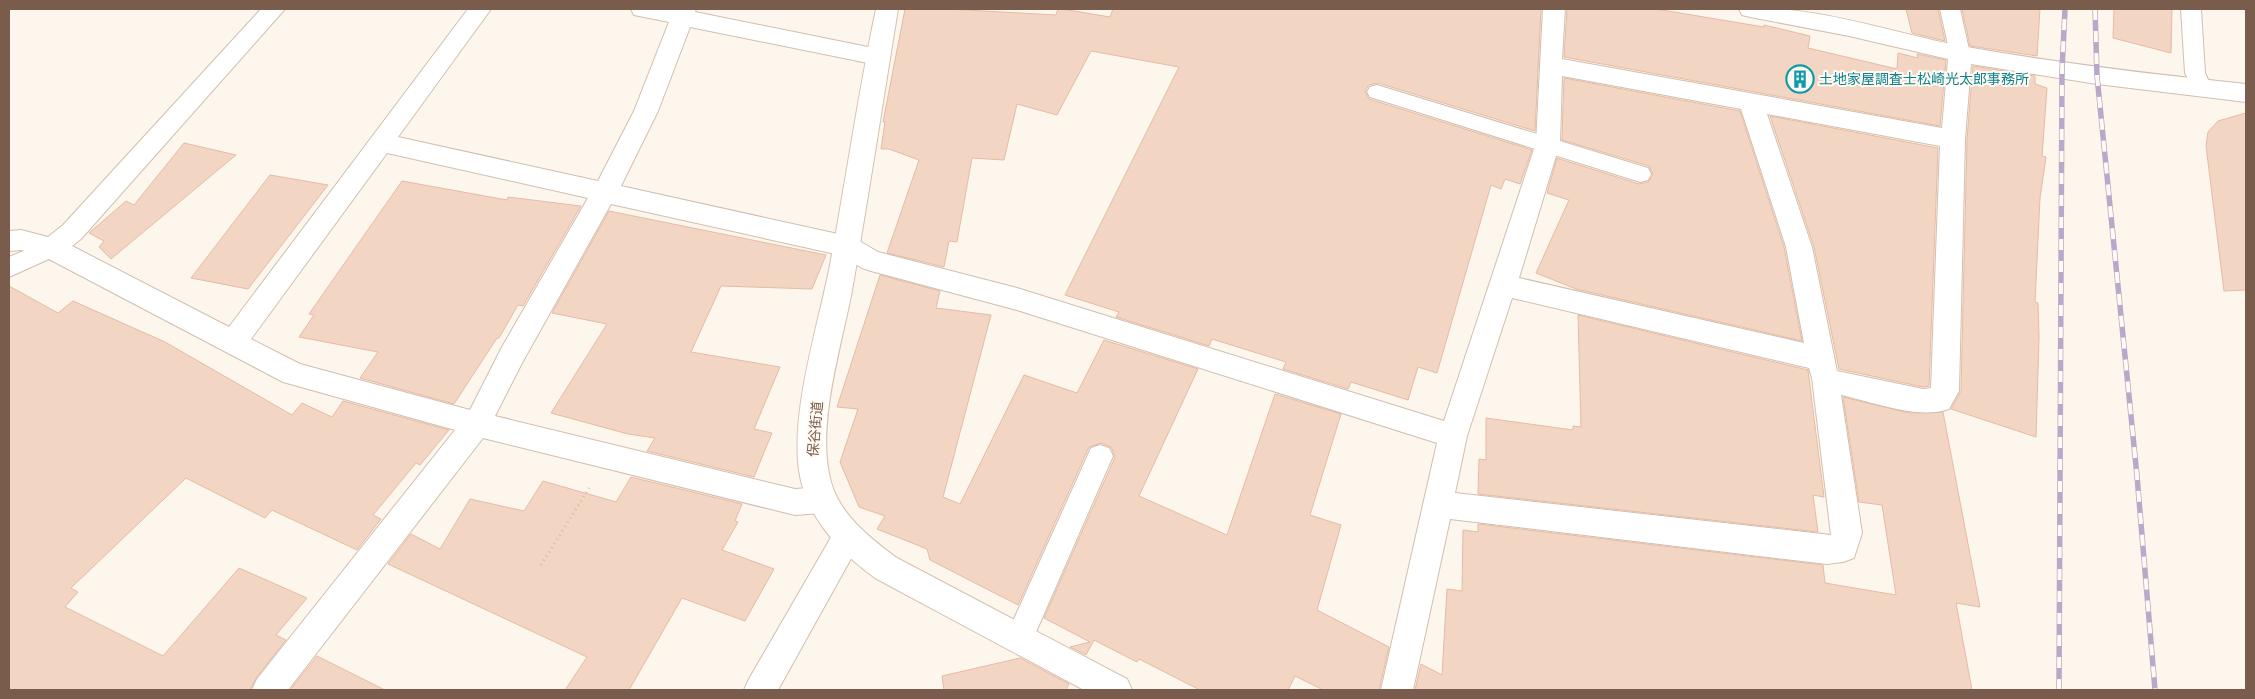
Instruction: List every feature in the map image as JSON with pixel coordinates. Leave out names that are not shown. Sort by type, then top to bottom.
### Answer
[{"type":"street","points":[[52,248],[72,232],[274,9]]},
{"type":"street","points":[[233,343],[480,9]]},
{"type":"street","points":[[642,9],[683,13],[878,57]]},
{"type":"street","name":"保谷街道","points":[[887,9],[813,429],[812,468],[822,500],[848,538],[866,555],[886,568],[1116,690]]},
{"type":"street","points":[[1397,690],[1453,436],[1504,285],[1548,143],[1554,9]]},
{"type":"street","points":[[1750,9],[1850,18],[1960,54],[2096,76],[2246,93]]},
{"type":"street","points":[[268,690],[477,424],[512,355],[604,192],[646,111],[683,13]]},
{"type":"street","points":[[1504,285],[1823,370],[1923,401],[1939,400],[1945,391],[1953,139],[1960,54]]},
{"type":"street","points":[[1550,65],[1953,139]]},
{"type":"street","points":[[1438,504],[1827,550],[1842,548],[1847,533],[1823,370],[1799,247],[1751,102]]},
{"type":"street","points":[[382,143],[846,246],[871,261],[1017,299],[1453,436]]},
{"type":"street","points":[[9,241],[22,240],[52,248],[294,374],[477,424],[795,502],[822,500]]},
{"type":"street","points":[[760,690],[848,538]]},
{"type":"lane","points":[[1950,9],[1960,54]]},
{"type":"lane","points":[[2191,9],[2195,73],[2202,88]]},
{"type":"lane","points":[[1377,92],[1548,143],[1640,174]]},
{"type":"lane","points":[[9,268],[52,248]]},
{"type":"lane","points":[[1019,639],[1100,456]]},
{"type":"path","points":[[541,565],[609,456]]},
{"type":"building","points":[[905,9],[948,9],[1056,15],[1058,9],[1062,9],[1110,17],[1113,9],[1541,9],[1535,131],[1378,83],[1369,85],[1365,91],[1369,99],[1532,150],[1520,184],[1505,179],[1501,189],[1491,185],[1437,373],[1418,367],[1408,400],[1351,382],[1348,389],[1283,369],[1286,362],[1212,339],[1209,346],[1116,317],[1119,312],[1065,295],[1179,67],[1091,51],[1057,115],[1017,104],[1004,160],[972,158],[957,242],[949,241],[944,267],[887,253],[919,160],[889,149],[881,149],[885,122],[883,122]]},
{"type":"building","points":[[1567,9],[1656,9],[1764,27],[1764,25],[1810,36],[1808,48],[1897,69],[1898,53],[1918,58],[1917,54],[1946,60],[1940,126],[1564,57]]},
{"type":"building","points":[[1906,9],[1938,9],[1945,41],[1912,33]]},
{"type":"building","points":[[1962,9],[2040,9],[2037,56],[1970,46]]},
{"type":"building","points":[[2114,9],[2172,9],[2171,53],[2113,38]]},
{"type":"building","points":[[1973,66],[2035,76],[2035,84],[2047,88],[2042,156],[2046,157],[2040,198],[2035,302],[2038,303],[2039,337],[2036,437],[1951,409],[1961,391],[1967,139]]},
{"type":"building","points":[[1564,78],[1740,111],[1784,247],[1802,341],[1576,289],[1536,273],[1569,200],[1547,193],[1557,158],[1639,184],[1648,182],[1653,175],[1649,166],[1562,140]]},
{"type":"building","points":[[2246,113],[2246,290],[2224,291],[2206,146],[2208,132],[2218,121]]},
{"type":"building","points":[[1770,116],[1938,148],[1929,386],[1923,387],[1839,369],[1814,247]]},
{"type":"building","points":[[184,143],[236,155],[111,259],[99,247],[104,241],[89,233],[126,201],[134,205]]},
{"type":"building","points":[[270,175],[328,185],[248,289],[191,278]]},
{"type":"building","points":[[402,181],[507,200],[508,197],[581,206],[523,306],[518,305],[499,338],[497,338],[454,404],[360,378],[378,352],[299,337],[314,315],[309,314]]},
{"type":"building","points":[[609,211],[826,255],[812,289],[721,286],[691,352],[780,367],[754,429],[772,433],[754,477],[647,451],[655,438],[628,434],[551,413],[607,324],[552,313]]},
{"type":"building","points":[[880,275],[940,291],[936,308],[991,315],[943,497],[960,504],[1024,375],[1077,393],[1104,340],[1198,369],[1139,496],[1227,535],[1275,394],[1341,414],[1310,515],[1341,525],[1317,610],[1389,647],[1379,690],[1323,690],[1295,676],[1288,690],[1200,690],[1139,659],[1137,662],[1094,640],[1086,655],[1070,647],[1090,642],[1044,618],[1115,457],[1111,447],[1101,443],[1089,447],[1018,605],[930,560],[927,549],[877,529],[885,516],[859,507],[840,462],[858,409],[837,407]]},
{"type":"building","points":[[9,286],[58,313],[73,301],[165,342],[292,415],[302,403],[332,417],[343,401],[449,430],[420,465],[416,463],[373,515],[381,519],[357,550],[272,510],[265,518],[186,478],[71,588],[78,592],[65,607],[163,656],[239,568],[307,598],[276,635],[286,640],[256,678],[250,690],[9,690]]},
{"type":"building","points":[[1578,315],[1808,370],[1824,497],[1813,495],[1818,532],[1478,494],[1479,459],[1486,460],[1486,418],[1573,430],[1573,426],[1581,427]]},
{"type":"building","points":[[1843,397],[1909,413],[1943,412],[1980,607],[1956,603],[1972,690],[1415,690],[1421,664],[1442,675],[1447,589],[1462,591],[1463,530],[1478,532],[1478,524],[1823,565],[1825,583],[1896,595],[1882,505],[1859,502]]},
{"type":"building","points":[[631,477],[742,504],[735,521],[738,522],[722,550],[774,569],[745,621],[682,598],[629,690],[565,690],[587,657],[388,564],[411,534],[440,549],[470,499],[524,511],[543,481],[616,502]]},
{"type":"building","points":[[317,656],[385,690],[290,690]]},
{"type":"building","points":[[1020,658],[1069,684],[1066,690],[944,690],[942,676]]},
{"type":"railway","points":[[2059,690],[2062,70],[2065,9]]},
{"type":"railway","points":[[2095,9],[2097,76],[2137,476],[2155,690]]},
{"type":"place","name":"土地家屋調査士松崎光太郎事務所","points":[[1800,79]]}]
